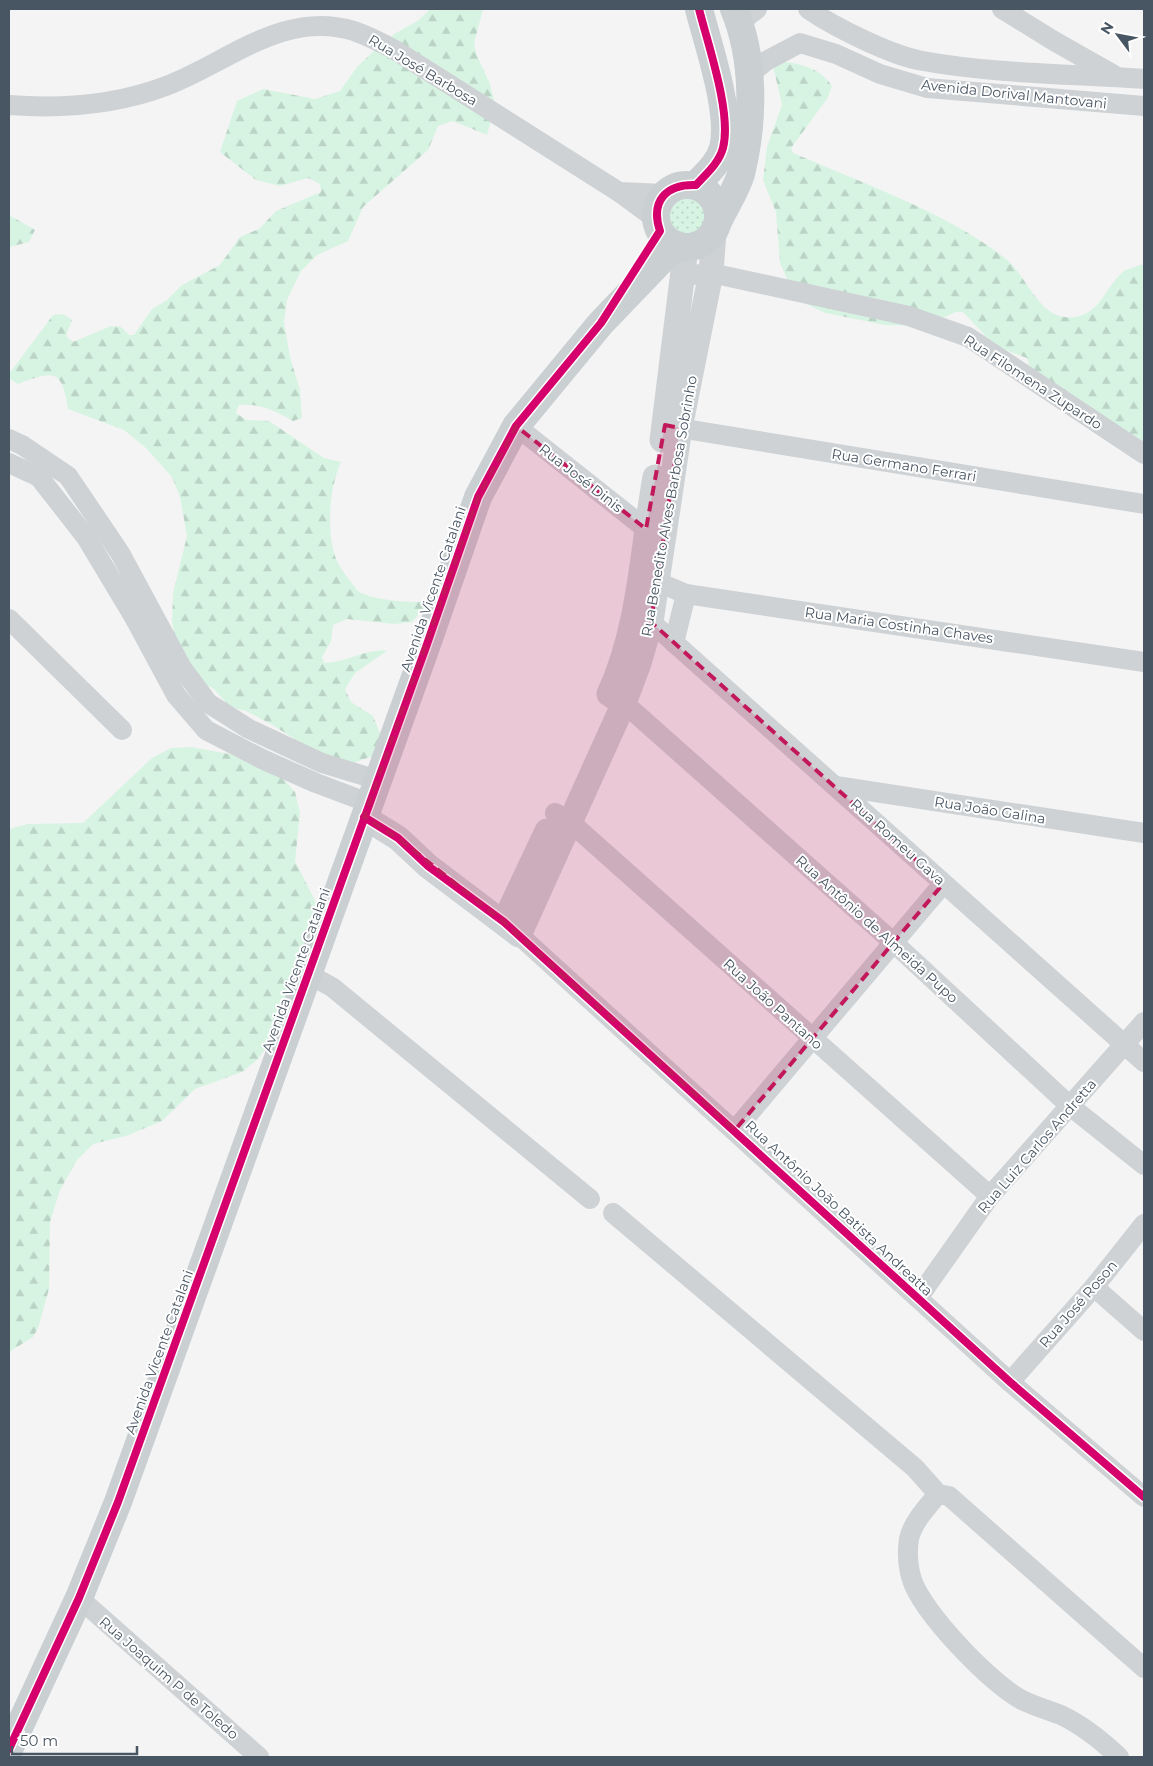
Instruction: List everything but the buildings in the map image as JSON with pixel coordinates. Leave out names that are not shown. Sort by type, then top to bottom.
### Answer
[{"type":"main road","points":[[696,185],[714,166],[723,149],[726,124],[699,9]]},
{"type":"main road","points":[[712,59],[743,13]]},
{"type":"main road","name":"Rua Benedito Alves Barbosa Sobrinho","points":[[716,227],[740,176],[748,130],[750,74],[743,13]]},
{"type":"main road","points":[[682,185],[696,185],[710,194],[716,202],[716,227],[707,240],[697,246],[670,236],[657,210],[666,194],[682,185]]},
{"type":"main road","name":"Avenida Vicente Catalani","points":[[9,1749],[79,1598],[118,1502],[478,497],[516,426],[601,324],[670,236]]},
{"type":"street","name":"Avenida Dorival Mantovani","points":[[808,9],[872,43],[921,61],[1043,73],[1144,79]]},
{"type":"street","points":[[1002,9],[1054,41],[1119,77],[1123,105]]},
{"type":"street","name":"Rua José Barbosa","points":[[9,104],[60,106],[111,101],[136,96],[194,75],[264,37],[281,31],[308,26],[335,27],[369,37],[395,50],[619,192],[670,236]]},
{"type":"street","points":[[1043,73],[1054,41]]},
{"type":"street","name":"Avenida Dorival Mantovani","points":[[750,74],[766,61],[800,43],[836,54],[880,74],[927,88],[1144,106]]},
{"type":"street","name":"Rua José Barbosa","points":[[619,192],[666,194]]},
{"type":"street","name":"Rua Benedito Alves Barbosa Sobrinho","points":[[511,929],[616,700],[639,663],[646,529],[711,273],[716,227]]},
{"type":"street","name":"Rua Benedito Alves Barbosa Sobrinho","points":[[642,619],[656,581],[672,427],[682,276],[670,236]]},
{"type":"street","name":"Rua Filomena Zupardo","points":[[682,276],[711,273],[909,316],[968,337],[1144,454]]},
{"type":"street","name":"Rua José Dinis","points":[[516,426],[646,529]]},
{"type":"street","name":"Rua Germano Ferrari","points":[[672,427],[1144,504]]},
{"type":"street","points":[[9,439],[28,449],[68,476],[120,553],[182,668],[208,703],[249,729],[322,763],[370,800]]},
{"type":"street","points":[[28,449],[13,465],[39,477],[86,537],[134,617],[176,695],[206,730],[307,779],[370,800]]},
{"type":"street","name":"Rua Maria Costinha Chaves","points":[[656,581],[686,594],[1144,662]]},
{"type":"street","points":[[674,643],[686,594]]},
{"type":"street","points":[[9,619],[122,730]]},
{"type":"street","name":"Rua Romeu Gava","points":[[642,619],[674,643],[1144,1062]]},
{"type":"street","name":"Rua Antônio de Almeida Pupo","points":[[616,700],[894,943],[1070,1106],[1144,1165]]},
{"type":"street","name":"Rua João Galina","points":[[836,786],[1144,834]]},
{"type":"street","name":"Rua Antônio João Batista Andreatta","points":[[370,800],[398,838],[428,866],[511,929],[735,1130],[1010,1382],[1144,1497]]},
{"type":"street","name":"Rua João Pantano","points":[[562,817],[990,1196]]},
{"type":"street","points":[[735,1130],[943,884]]},
{"type":"street","points":[[308,974],[332,987],[590,1199]]},
{"type":"street","name":"Rua Luiz Carlos Andretta","points":[[918,1298],[990,1196],[1144,1022]]},
{"type":"street","points":[[613,1213],[914,1468],[1144,1668]]},
{"type":"street","name":"Rua José Roson","points":[[1010,1382],[1094,1287],[1144,1224]]},
{"type":"street","points":[[1094,1287],[1144,1331]]},
{"type":"street","points":[[944,1495],[910,1536],[909,1564],[912,1580],[922,1600],[958,1644],[989,1676],[1021,1700],[1061,1716],[1095,1734],[1119,1757]]},
{"type":"street","name":"Rua Joaquim P de Toledo","points":[[79,1598],[259,1757]]},
{"type":"highlighted area","points":[[665,425],[680,428],[651,622],[943,884],[735,1130],[504,922],[398,838],[364,817],[478,497],[516,426],[646,529]]},
{"type":"green space","points":[[430,9],[483,9],[474,43],[477,56],[490,84],[495,105],[487,135],[453,121],[438,126],[428,150],[363,207],[348,241],[317,255],[301,271],[287,300],[284,322],[290,357],[300,390],[302,418],[293,421],[267,408],[254,405],[239,405],[236,413],[246,420],[269,421],[324,458],[341,462],[334,482],[330,517],[333,549],[340,567],[356,588],[368,596],[401,601],[425,602],[424,608],[412,622],[394,624],[347,619],[333,625],[331,641],[322,657],[324,663],[340,661],[363,653],[387,651],[355,673],[345,689],[351,702],[373,716],[380,733],[379,746],[373,756],[353,763],[326,759],[271,724],[246,711],[230,707],[214,689],[191,677],[178,650],[172,623],[173,593],[187,536],[180,497],[172,477],[146,448],[124,430],[68,409],[63,386],[54,376],[48,375],[18,384],[9,378],[9,374],[53,315],[63,314],[72,320],[66,336],[73,342],[111,326],[121,327],[129,335],[134,335],[152,309],[167,300],[182,285],[220,265],[240,237],[259,229],[276,211],[321,192],[320,184],[308,178],[280,186],[256,180],[220,152],[237,101],[263,89],[315,99],[340,91],[357,67],[376,49],[396,33],[419,20]]},
{"type":"green space","points":[[772,61],[806,66],[827,79],[832,86],[827,99],[791,148],[793,153],[932,213],[984,243],[1014,267],[1043,306],[1052,313],[1063,317],[1084,315],[1097,305],[1123,272],[1144,264],[1144,457],[1033,377],[1027,358],[995,346],[963,312],[956,312],[924,326],[885,325],[825,313],[796,299],[780,263],[776,212],[763,180],[767,147],[782,105]]},
{"type":"green space","points":[[688,197],[702,202],[707,216],[702,230],[688,235],[674,230],[669,216],[674,202]]},
{"type":"green space","points":[[9,215],[35,230],[29,242],[9,247]]},
{"type":"green space","points":[[192,747],[229,754],[254,762],[284,780],[295,792],[300,813],[295,861],[316,903],[319,928],[274,1037],[258,1059],[242,1072],[195,1089],[162,1121],[126,1136],[93,1144],[77,1160],[60,1190],[50,1222],[49,1289],[38,1328],[33,1337],[9,1352],[9,829],[28,824],[83,823],[152,758],[171,748]]},
{"type":"cycle path","points":[[9,1749],[79,1598],[118,1502],[426,647],[478,497],[516,426],[601,323],[660,231],[657,211],[663,196],[676,188],[685,185],[696,185],[712,168],[723,148],[725,133],[722,98],[699,9]]},
{"type":"cycle path","points":[[364,817],[398,838],[428,866],[504,922],[1010,1382],[1144,1497]]}]
